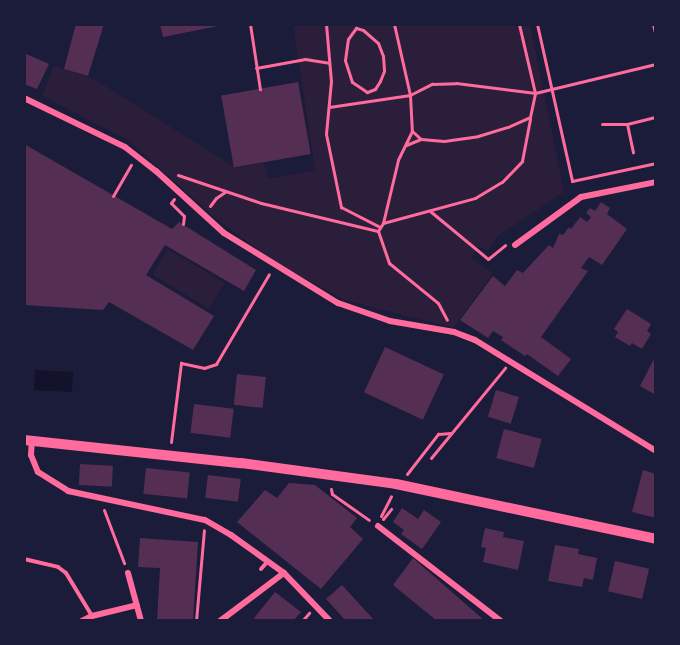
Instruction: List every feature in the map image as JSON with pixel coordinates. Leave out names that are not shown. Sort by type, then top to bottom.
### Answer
[{"type":"main road","points":[[28,440],[252,464],[396,484],[656,539]]},
{"type":"street","points":[[24,98],[125,147],[156,171],[207,219],[274,266],[338,303],[390,321],[464,334],[512,360],[656,451]]},
{"type":"street","points":[[516,245],[581,197],[656,182]]},
{"type":"street","points":[[28,440],[38,472],[68,491],[100,500],[205,520],[231,535],[284,573],[330,621]]},
{"type":"street","points":[[378,526],[501,621]]},
{"type":"street","points":[[128,573],[141,621]]},
{"type":"street","points":[[220,621],[284,573]]},
{"type":"street","points":[[82,621],[92,616],[137,605]]},
{"type":"lane","points":[[24,559],[58,567],[66,573],[92,616]]},
{"type":"lane","points":[[261,569],[267,562]]},
{"type":"path","points":[[250,24],[260,89]]},
{"type":"path","points":[[327,24],[329,107],[326,134],[341,207],[380,227]]},
{"type":"path","points":[[394,24],[410,95],[411,131],[398,160],[380,227],[389,263],[438,303],[448,322]]},
{"type":"path","points":[[156,171],[166,170],[225,192],[380,227],[475,198],[502,182],[522,161],[535,93],[519,24]]},
{"type":"path","points":[[537,24],[572,181],[656,163]]},
{"type":"path","points":[[653,24],[656,37]]},
{"type":"path","points":[[367,92],[375,89],[380,81],[384,71],[382,56],[378,43],[356,26],[348,39],[345,60],[352,82],[367,92],[368,101]]},
{"type":"path","points":[[256,68],[305,59],[329,63]]},
{"type":"path","points":[[329,107],[410,95],[432,84],[456,83],[535,93],[656,64]]},
{"type":"path","points":[[406,145],[421,139],[444,141],[477,136],[530,117]]},
{"type":"path","points":[[602,124],[627,124],[656,117]]},
{"type":"path","points":[[627,124],[633,152]]},
{"type":"path","points":[[411,131],[421,139]]},
{"type":"path","points":[[113,196],[125,176]]},
{"type":"path","points":[[207,219],[216,198],[225,192]]},
{"type":"path","points":[[179,194],[171,203],[184,216],[183,224]]},
{"type":"path","points":[[430,211],[488,260],[503,245],[516,245]]},
{"type":"path","points":[[171,442],[181,363],[200,368],[216,364],[274,266]]},
{"type":"path","points":[[431,458],[512,360]]},
{"type":"path","points":[[407,474],[438,434],[451,433]]},
{"type":"path","points":[[331,487],[332,494],[378,526]]},
{"type":"path","points":[[380,518],[391,496]]},
{"type":"path","points":[[100,500],[128,573]]},
{"type":"path","points":[[196,621],[197,584],[205,520]]},
{"type":"shaded area","points":[[293,24],[530,24],[564,192],[498,236],[488,251],[479,246],[471,258],[493,273],[453,328],[345,300],[275,263],[213,216],[128,140],[42,96],[54,66],[94,79],[236,168],[264,163],[268,179],[315,170]]},
{"type":"shaded area","points":[[168,249],[225,283],[209,309],[153,275]]},
{"type":"shaded area","points":[[35,370],[73,372],[72,392],[34,390]]},
{"type":"building","points":[[76,24],[104,24],[88,76],[64,69]]},
{"type":"building","points":[[160,24],[223,24],[223,25],[163,37]]},
{"type":"building","points":[[24,53],[49,64],[37,89],[24,84]]},
{"type":"building","points":[[298,82],[311,154],[234,167],[221,96]]},
{"type":"building","points":[[24,144],[172,229],[179,222],[256,270],[244,291],[165,245],[146,275],[214,316],[193,350],[109,302],[103,310],[24,305]]},
{"type":"building","points":[[601,202],[610,208],[607,214],[627,229],[602,265],[589,257],[581,268],[588,271],[541,337],[571,359],[558,376],[527,354],[525,356],[501,340],[503,337],[493,331],[488,338],[460,320],[493,276],[505,286],[517,270],[523,273],[549,245],[553,248],[559,234],[563,235],[569,227],[571,229],[580,217],[587,222],[591,217],[586,213],[590,208],[595,211]]},
{"type":"building","points":[[627,309],[651,324],[647,331],[651,334],[642,349],[632,343],[630,346],[615,337],[618,332],[614,329]]},
{"type":"building","points":[[385,347],[444,374],[423,420],[364,392]]},
{"type":"building","points":[[656,355],[656,395],[640,386]]},
{"type":"building","points":[[237,374],[266,377],[263,408],[234,405]]},
{"type":"building","points":[[496,390],[519,397],[511,424],[488,417]]},
{"type":"building","points":[[194,404],[234,409],[230,438],[190,433]]},
{"type":"building","points":[[504,429],[542,439],[534,468],[496,458]]},
{"type":"building","points":[[80,464],[113,466],[112,487],[79,485]]},
{"type":"building","points":[[146,468],[190,473],[187,498],[143,494]]},
{"type":"building","points":[[643,470],[656,474],[656,518],[632,512]]},
{"type":"building","points":[[208,475],[241,479],[238,502],[205,498]]},
{"type":"building","points":[[289,483],[315,485],[357,518],[350,527],[363,539],[321,589],[237,522],[265,490],[277,498]]},
{"type":"building","points":[[402,508],[418,519],[424,510],[441,522],[422,549],[401,534],[404,530],[393,522]]},
{"type":"building","points":[[485,528],[504,532],[503,537],[524,541],[518,570],[483,562],[486,548],[481,547]]},
{"type":"building","points":[[140,538],[198,542],[193,621],[157,621],[160,568],[138,567]]},
{"type":"building","points":[[555,545],[579,549],[578,554],[597,558],[593,580],[584,578],[582,587],[548,581]]},
{"type":"building","points":[[413,558],[485,621],[437,621],[393,585]]},
{"type":"building","points":[[615,561],[649,569],[642,599],[608,591]]},
{"type":"building","points":[[342,585],[375,621],[346,621],[326,599]]},
{"type":"building","points":[[275,592],[301,612],[293,621],[258,621],[254,618]]}]
